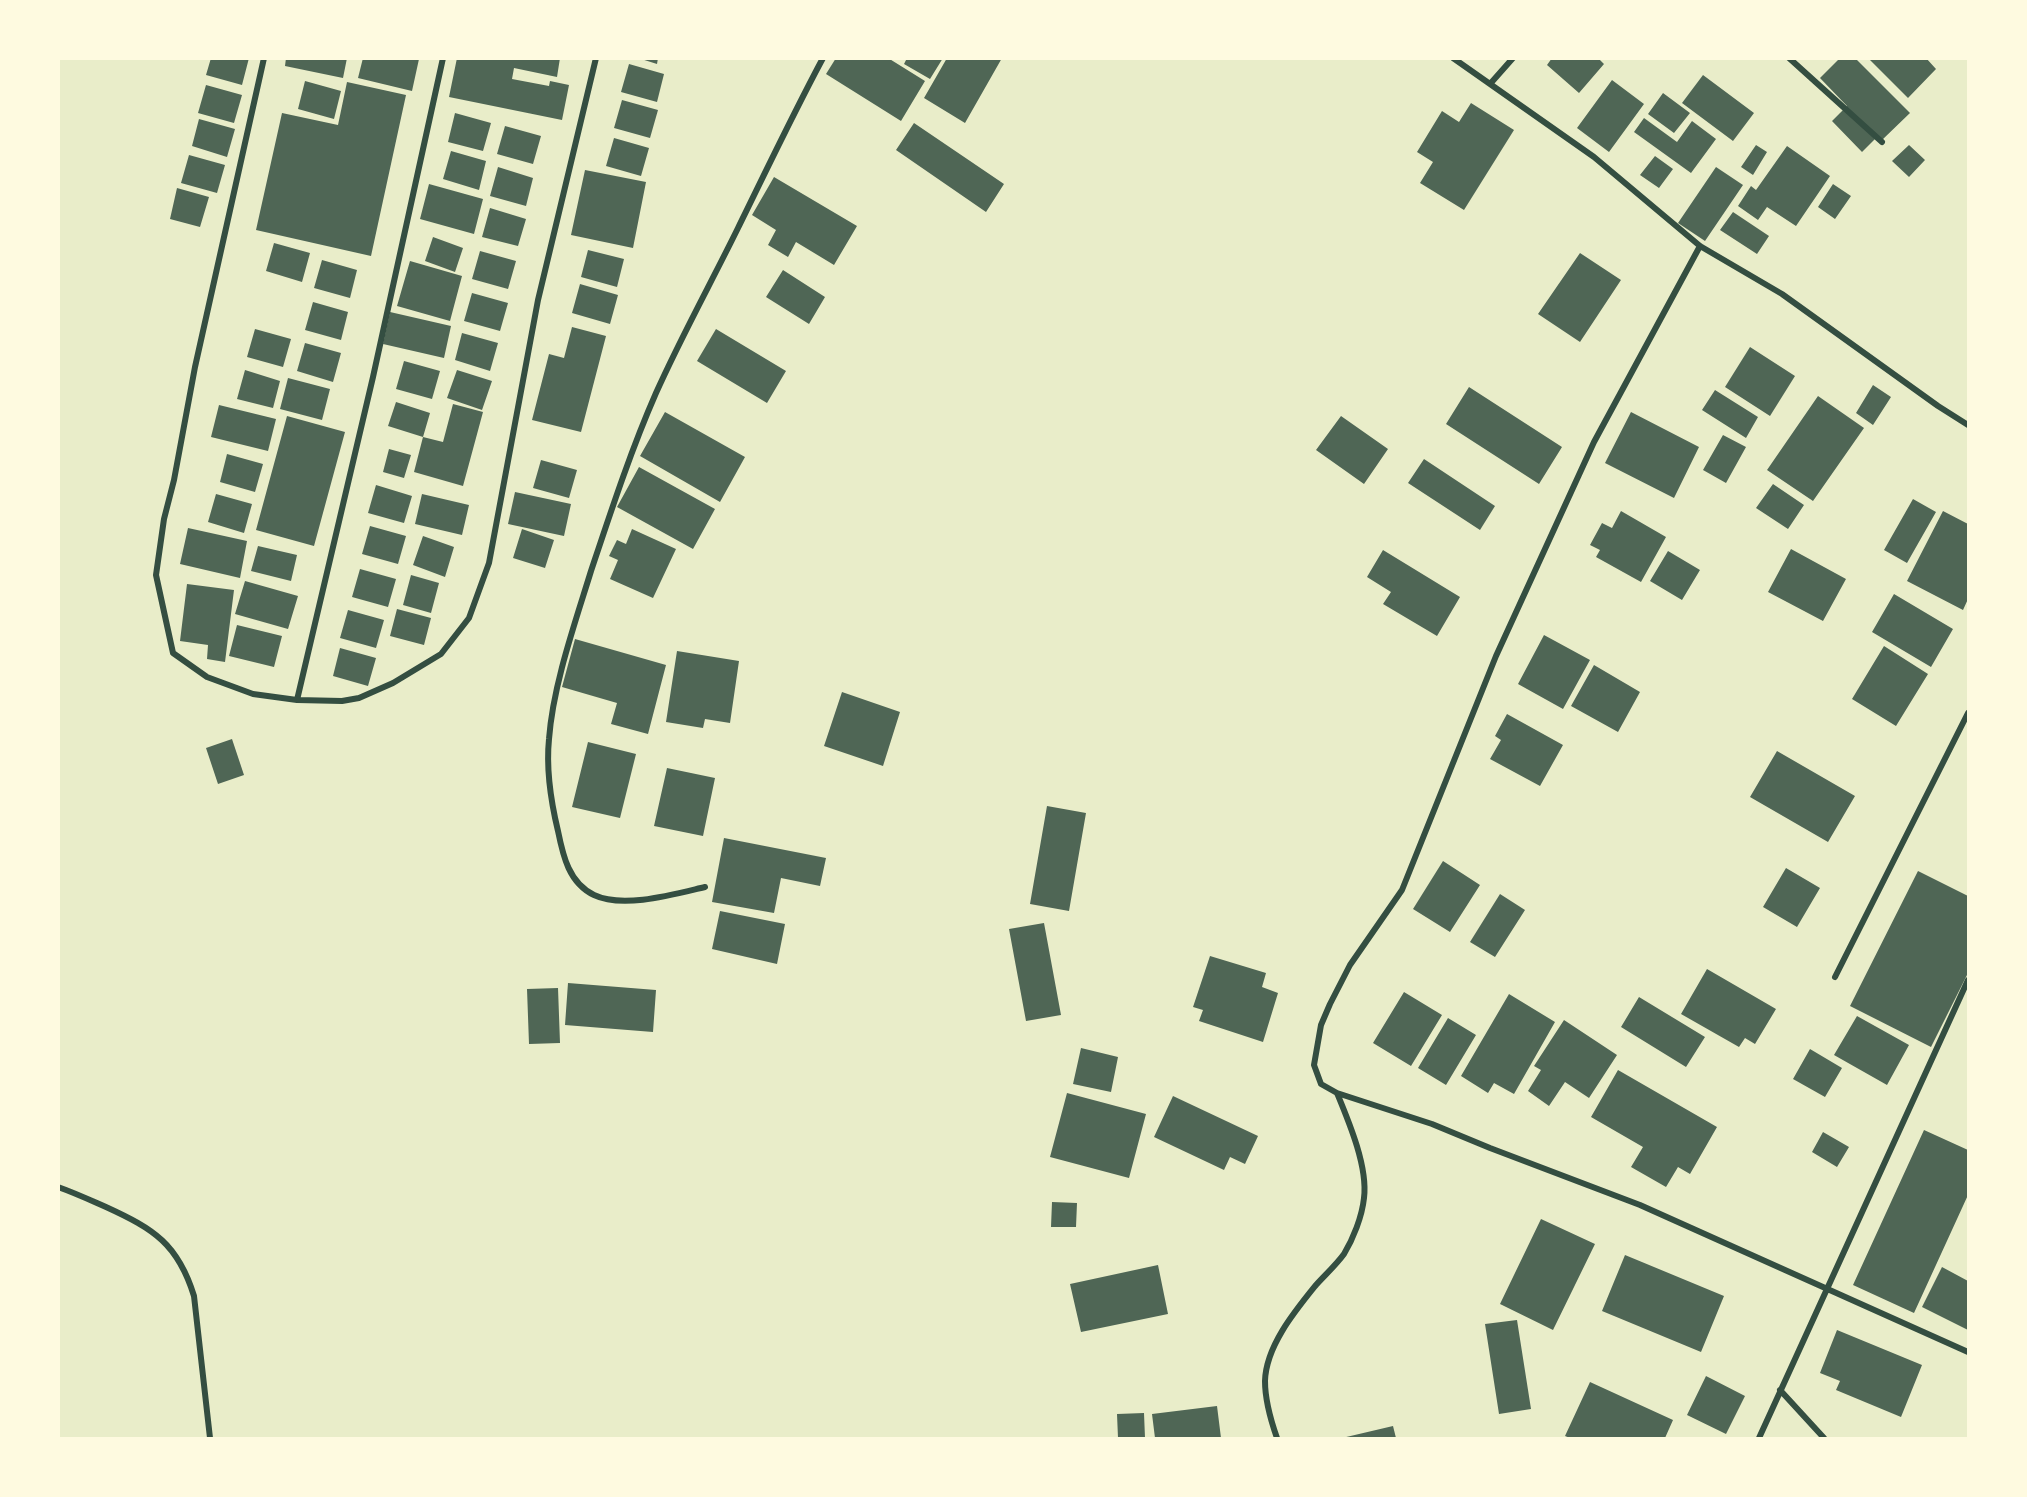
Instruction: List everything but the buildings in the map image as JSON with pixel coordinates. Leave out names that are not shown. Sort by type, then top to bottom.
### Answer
[{"type":"street","points":[[264,58],[195,367],[174,480],[164,519],[156,575],[173,653],[207,677],[253,694],[297,700],[342,701],[359,698],[393,683],[441,654],[470,618],[489,563],[538,300],[596,58]]},
{"type":"street","points":[[297,700],[373,377],[443,58]]},
{"type":"street","points":[[705,887],[656,897],[622,900],[606,899],[582,887],[570,873],[558,832],[550,782],[549,740],[558,687],[581,603],[610,512],[656,393],[823,58]]},
{"type":"street","points":[[1453,58],[1594,157],[1700,246],[1782,294],[1968,425]]},
{"type":"street","points":[[1490,84],[1513,58]]},
{"type":"street","points":[[1789,58],[1882,142]]},
{"type":"street","points":[[1700,246],[1594,442],[1496,656],[1402,890],[1350,965],[1325,1015],[1314,1065],[1321,1084],[1337,1093],[1432,1124],[1640,1205],[1968,1352]]},
{"type":"street","points":[[1836,977],[1968,713]]},
{"type":"street","points":[[1759,1438],[1968,980]]},
{"type":"street","points":[[1277,1438],[1270,1419],[1265,1381],[1270,1358],[1282,1332],[1314,1287],[1344,1254],[1359,1220],[1365,1197],[1356,1139],[1337,1093]]},
{"type":"street","points":[[58,1187],[133,1219],[163,1240],[177,1257],[188,1276],[194,1296],[210,1438]]},
{"type":"street","points":[[1780,1390],[1824,1438]]}]
